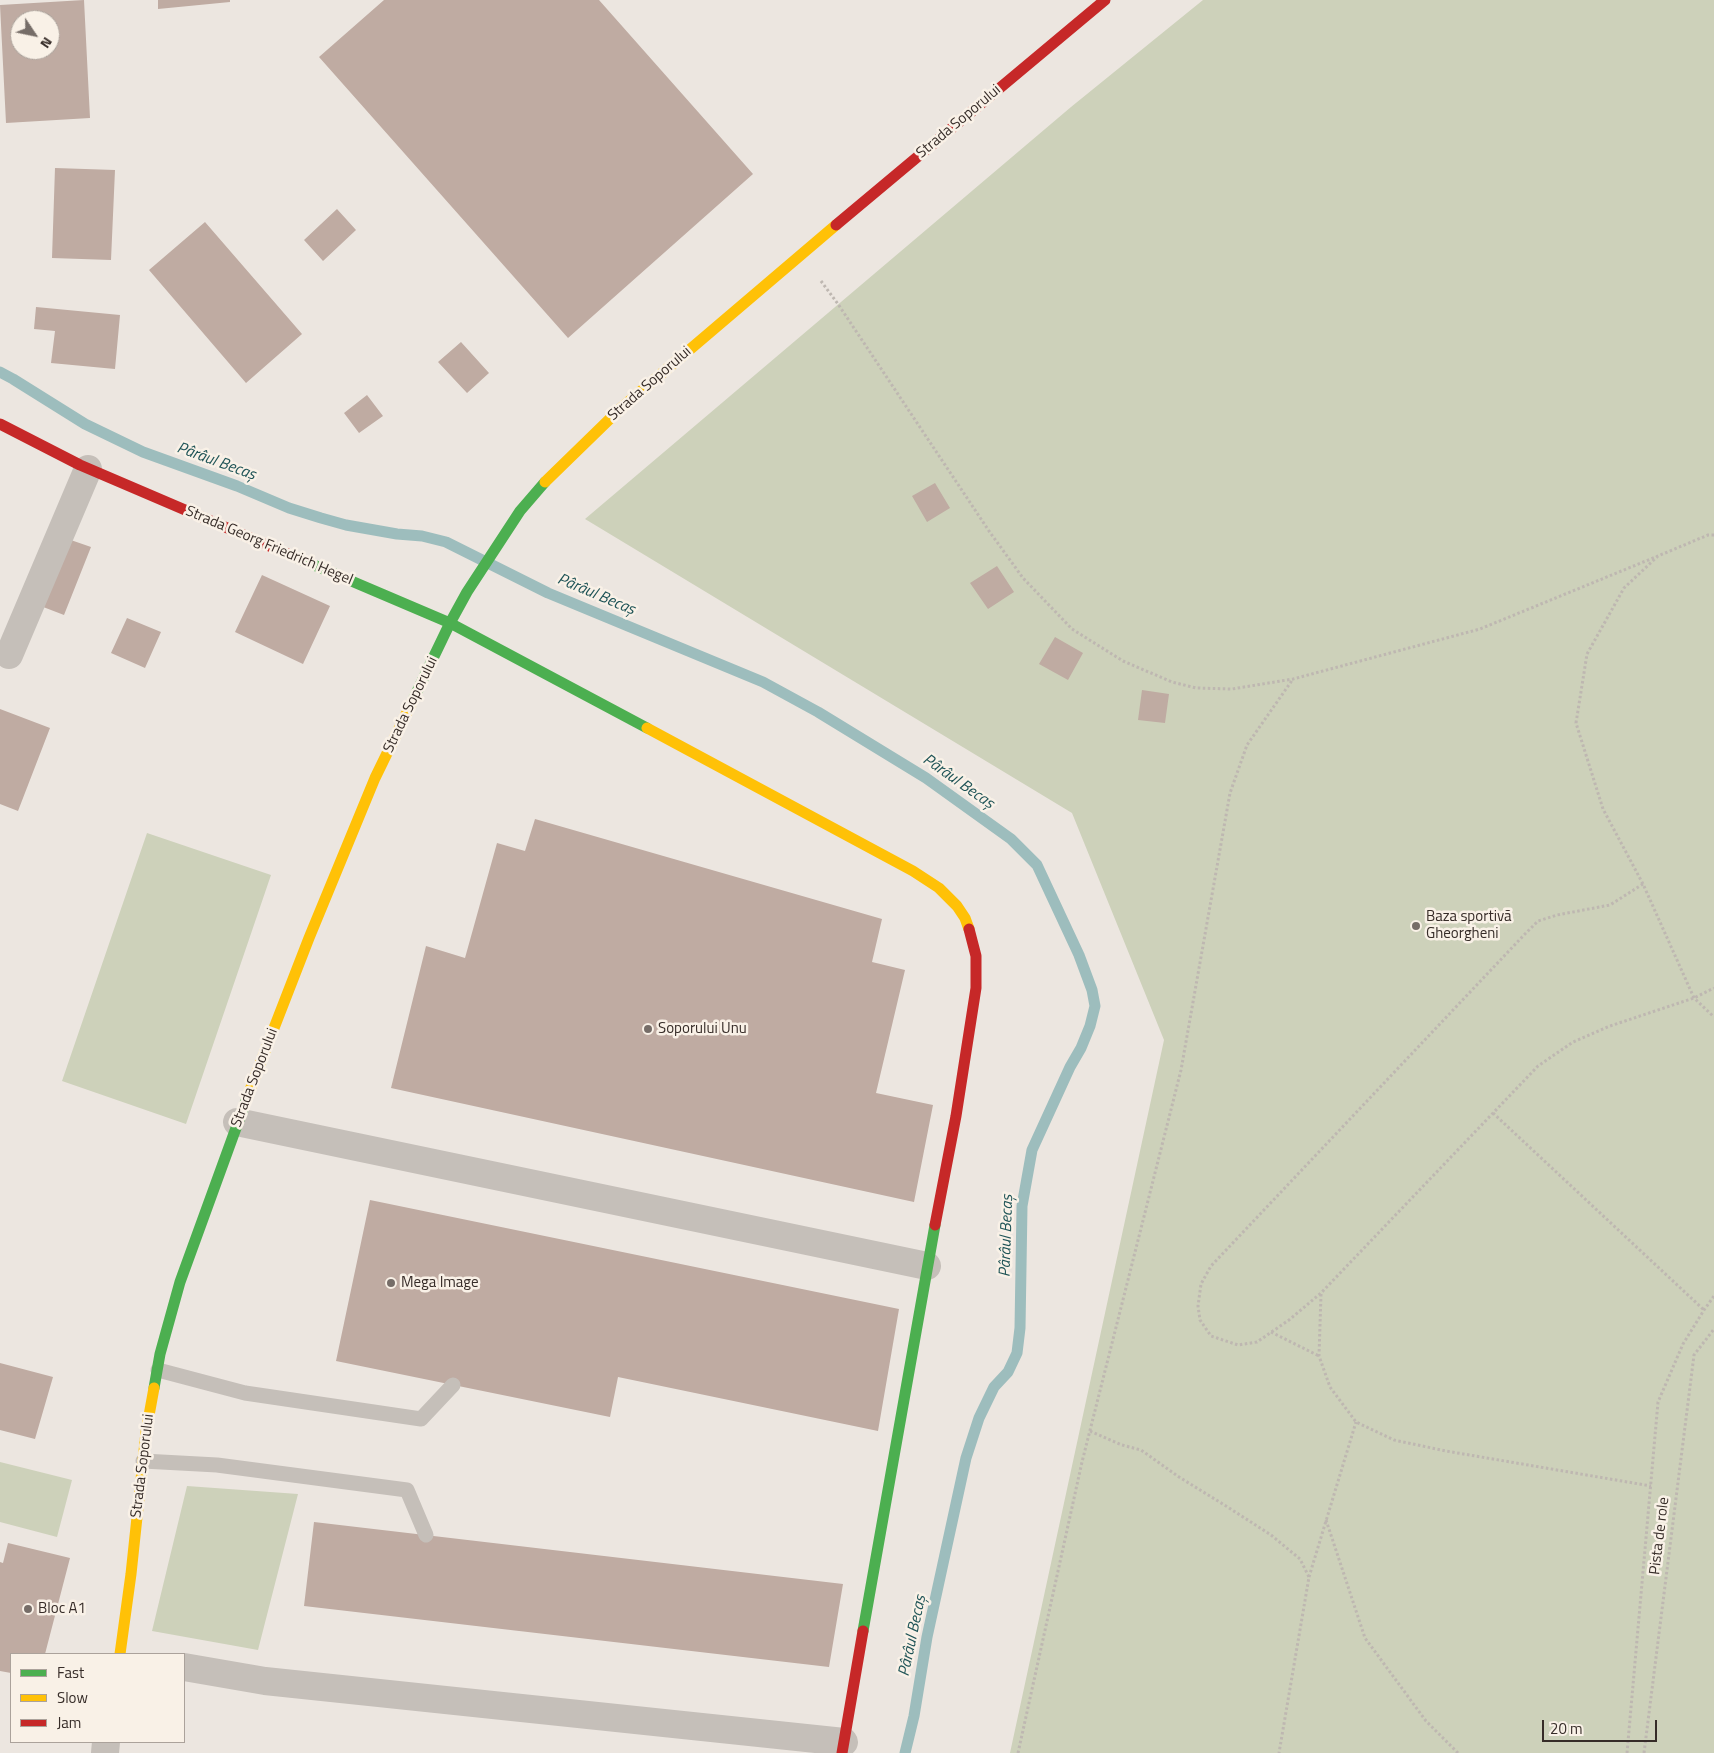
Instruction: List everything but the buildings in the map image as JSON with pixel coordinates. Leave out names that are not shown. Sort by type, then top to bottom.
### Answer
[{"type":"street","name":"Strada Soporului","points":[[120,1653],[143,1461],[160,1354],[180,1282],[237,1122],[309,938],[375,778],[467,592],[520,511],[550,476],[620,409],[1105,0]]},
{"type":"street","name":"Strada Georg Friedrich Hegel","points":[[0,424],[88,469],[450,623],[913,871],[939,888],[961,912],[974,942],[977,966],[976,988],[956,1116],[927,1266],[843,1748]]},
{"type":"street","points":[[9,655],[88,469]]},
{"type":"street","points":[[237,1122],[927,1266]]},
{"type":"street","points":[[185,1667],[265,1681],[843,1748]]},
{"type":"lane","points":[[158,1370],[246,1393],[421,1419],[454,1385]]},
{"type":"lane","points":[[143,1461],[217,1465],[407,1490],[426,1535]]},
{"type":"path","points":[[816,275],[838,304],[989,531],[1023,578],[1072,629],[1123,661],[1172,682],[1196,688],[1232,689],[1293,679],[1480,629],[1708,535],[1714,535]]},
{"type":"path","points":[[1658,556],[1624,588],[1587,654],[1576,723],[1603,808],[1644,884],[1694,998],[1714,1017]]},
{"type":"path","points":[[1018,1753],[1090,1430],[1181,1070],[1230,793],[1247,746],[1293,679]]},
{"type":"path","points":[[1644,884],[1610,905],[1557,915],[1538,921],[1211,1266],[1201,1284],[1198,1306],[1200,1320],[1211,1336],[1238,1345],[1257,1342],[1321,1293],[1538,1066],[1573,1042],[1610,1026],[1694,998],[1714,988]]},
{"type":"path","points":[[1493,1113],[1704,1310]]},
{"type":"path","points":[[1321,1293],[1320,1356],[1330,1388],[1356,1422],[1394,1440],[1446,1451],[1651,1486]]},
{"type":"path","points":[[1627,1753],[1658,1402],[1683,1344],[1714,1296]]},
{"type":"path","name":"Pista de role","points":[[1644,1753],[1694,1355],[1714,1329]]},
{"type":"path","points":[[1271,1332],[1320,1356]]},
{"type":"path","points":[[1279,1753],[1309,1577],[1356,1422]]},
{"type":"path","points":[[1090,1430],[1122,1445],[1141,1450],[1178,1477],[1271,1535],[1300,1560],[1309,1577]]},
{"type":"path","points":[[1326,1520],[1365,1638],[1426,1721],[1458,1753]]},
{"type":"green space","name":"Baza sportivă Gheorgheni","points":[[1203,0],[1714,0],[1714,1753],[1010,1753],[1164,1040],[1072,813],[585,519],[1071,107]]},
{"type":"green space","points":[[147,833],[271,875],[186,1124],[62,1081]]},
{"type":"green space","points":[[0,1462],[72,1480],[57,1537],[0,1522]]},
{"type":"green space","points":[[187,1486],[298,1494],[258,1650],[152,1631]]},
{"type":"waterway","name":"Pârâul Becaș","points":[[0,372],[85,424],[143,452],[237,486],[289,508],[321,518],[346,525],[397,534],[422,536],[446,542],[548,593],[763,682],[818,712],[926,778],[1011,839],[1037,865],[1079,955],[1092,990],[1095,1006],[1090,1026],[1081,1048],[1070,1067],[1032,1150],[1022,1206],[1020,1328],[1017,1353],[1008,1372],[994,1387],[979,1418],[966,1458],[927,1637],[914,1716],[905,1753]]},
{"type":"traffic: fast","points":[[412,702],[467,592],[520,511],[545,482]]},
{"type":"traffic: fast","points":[[295,557],[450,623],[647,728]]},
{"type":"traffic: fast","points":[[154,1388],[160,1354],[180,1282],[248,1095]]},
{"type":"traffic: fast","points":[[863,1631],[935,1225]]},
{"type":"traffic: slow","points":[[545,482],[620,409],[836,225]]},
{"type":"traffic: slow","points":[[248,1095],[309,938],[375,778],[412,702]]},
{"type":"traffic: slow","points":[[647,728],[913,871],[939,888],[957,906],[965,918],[969,929]]},
{"type":"traffic: slow","points":[[120,1653],[131,1574],[146,1432],[154,1388]]},
{"type":"traffic: jam","points":[[836,225],[1105,0]]},
{"type":"traffic: jam","points":[[0,424],[80,465],[295,557]]},
{"type":"traffic: jam","points":[[935,1225],[956,1116],[976,988],[976,956],[969,929]]},
{"type":"traffic: jam","points":[[842,1753],[863,1631]]},
{"type":"place","name":"Baza sportivă Gheorgheni","points":[[1416,926]]},
{"type":"place","name":"Soporului Unu","points":[[648,1029]]},
{"type":"place","name":"Mega Image","points":[[391,1283]]},
{"type":"place","name":"Bloc A1","points":[[28,1609]]}]
